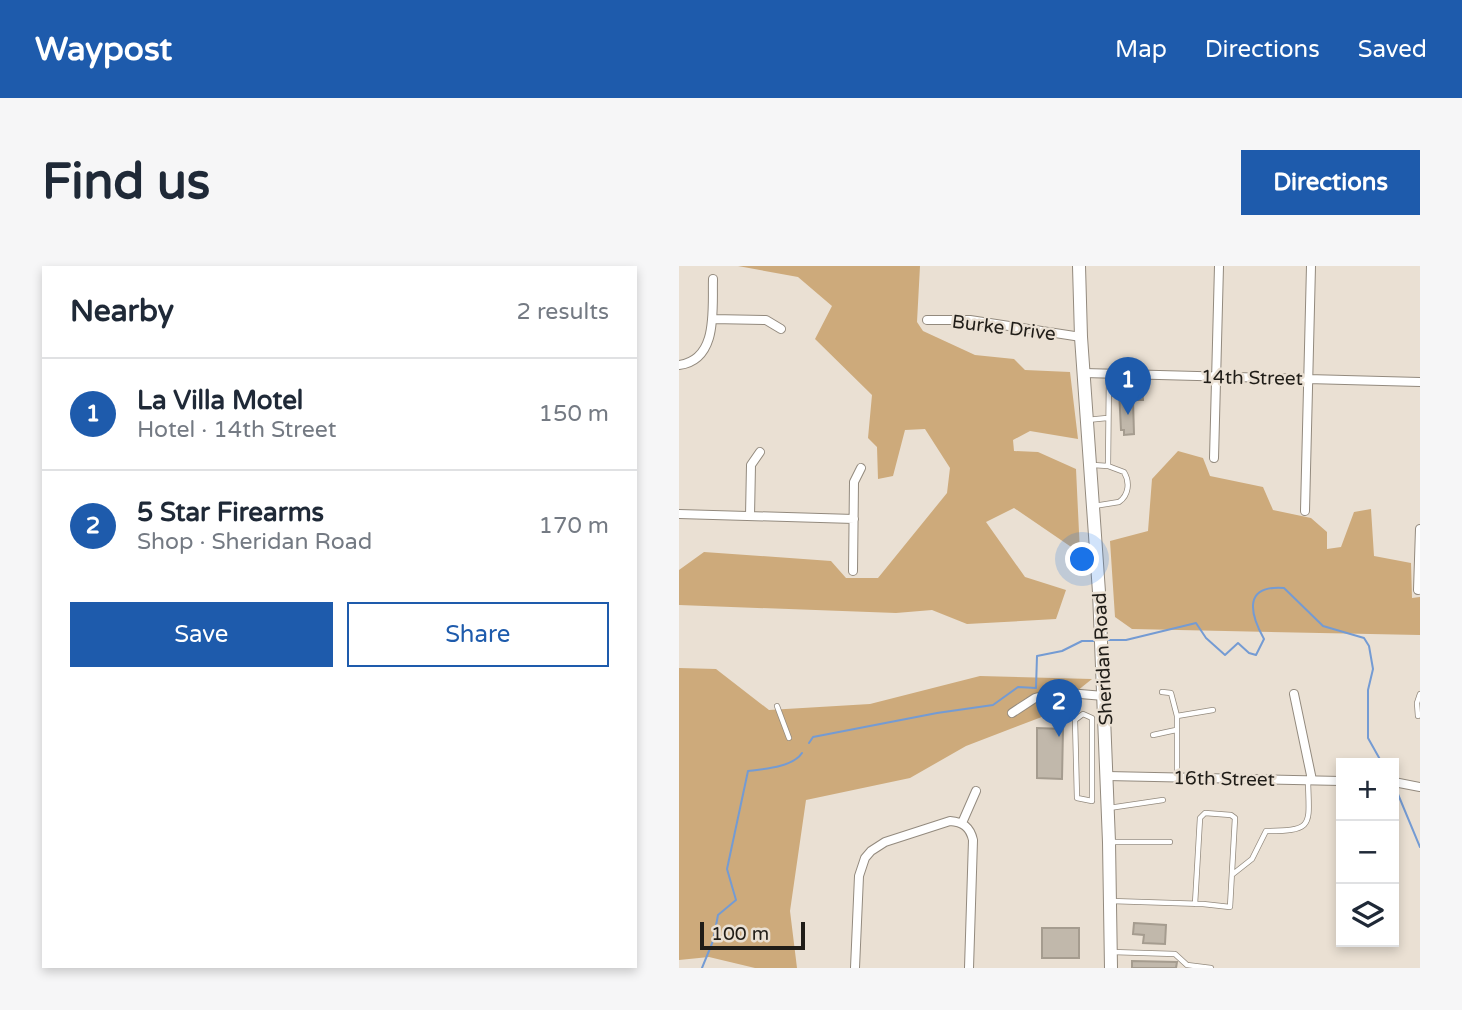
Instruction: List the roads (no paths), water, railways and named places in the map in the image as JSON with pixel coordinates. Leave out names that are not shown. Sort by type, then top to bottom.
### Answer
[{"type":"main road","name":"Sheridan Road","points":[[1079,266],[1081,337],[1104,696],[1111,968]]},
{"type":"street","points":[[1214,458],[1219,266]]},
{"type":"street","points":[[1305,511],[1311,266]]},
{"type":"street","points":[[679,365],[692,361],[708,343],[712,319],[713,279]]},
{"type":"street","points":[[712,319],[766,320],[781,328]]},
{"type":"street","name":"Burke Drive","points":[[927,320],[970,320],[1081,337]]},
{"type":"street","name":"14th Street","points":[[1084,373],[1420,382]]},
{"type":"street","points":[[750,516],[751,465],[760,452]]},
{"type":"street","points":[[853,571],[854,482],[861,468]]},
{"type":"street","points":[[679,514],[854,519]]},
{"type":"street","points":[[1418,590],[1420,529]]},
{"type":"street","points":[[1011,713],[1035,698],[1056,692],[1104,696]]},
{"type":"street","points":[[1294,694],[1310,780]]},
{"type":"street","name":"16th Street","points":[[1107,776],[1336,781]]},
{"type":"street","points":[[1399,783],[1420,787]]},
{"type":"street","points":[[963,823],[976,791]]},
{"type":"street","points":[[855,968],[859,876],[865,858],[885,842],[950,821],[963,823],[971,832],[972,840],[968,968]]},
{"type":"lane","points":[[1108,466],[1109,374]]},
{"type":"lane","points":[[1087,420],[1107,418]]},
{"type":"lane","points":[[1090,465],[1108,466],[1123,472],[1128,481],[1127,492],[1119,502],[1093,506]]},
{"type":"lane","points":[[1162,692],[1171,693],[1177,716],[1177,777]]},
{"type":"lane","points":[[1418,716],[1417,703],[1420,694]]},
{"type":"lane","points":[[777,706],[789,738]]},
{"type":"lane","points":[[1177,716],[1213,710]]},
{"type":"lane","points":[[1092,801],[1092,718],[1083,714],[1075,720],[1077,798],[1092,801],[1108,804],[1163,800]]},
{"type":"lane","points":[[1153,735],[1176,730]]},
{"type":"lane","points":[[1232,874],[1252,859],[1266,831],[1293,831],[1301,829],[1307,823],[1310,780]]},
{"type":"lane","points":[[1111,901],[1230,907],[1235,818],[1231,815],[1205,813],[1200,818],[1195,904]]},
{"type":"lane","points":[[1109,842],[1170,842]]},
{"type":"lane","points":[[1111,951],[1175,954],[1187,965],[1211,968]]},
{"type":"waterway","points":[[1108,640],[1126,640],[1196,623],[1206,638],[1225,655],[1238,643],[1249,653],[1256,655],[1264,639],[1255,619],[1253,602],[1262,591],[1284,588],[1323,626],[1364,638],[1369,646],[1373,669],[1368,690],[1368,738],[1379,758]]},
{"type":"waterway","points":[[809,743],[813,737],[993,705],[1018,687],[1036,688],[1037,656],[1062,651],[1082,641],[1095,641]]},
{"type":"waterway","points":[[702,968],[713,941],[718,915],[736,900],[727,869],[748,771],[785,764],[802,753]]},
{"type":"waterway","points":[[1399,797],[1420,847]]},
{"type":"place","name":"La Villa Motel","points":[[1128,415]]},
{"type":"place","name":"5 Star Firearms","points":[[1059,737]]}]
